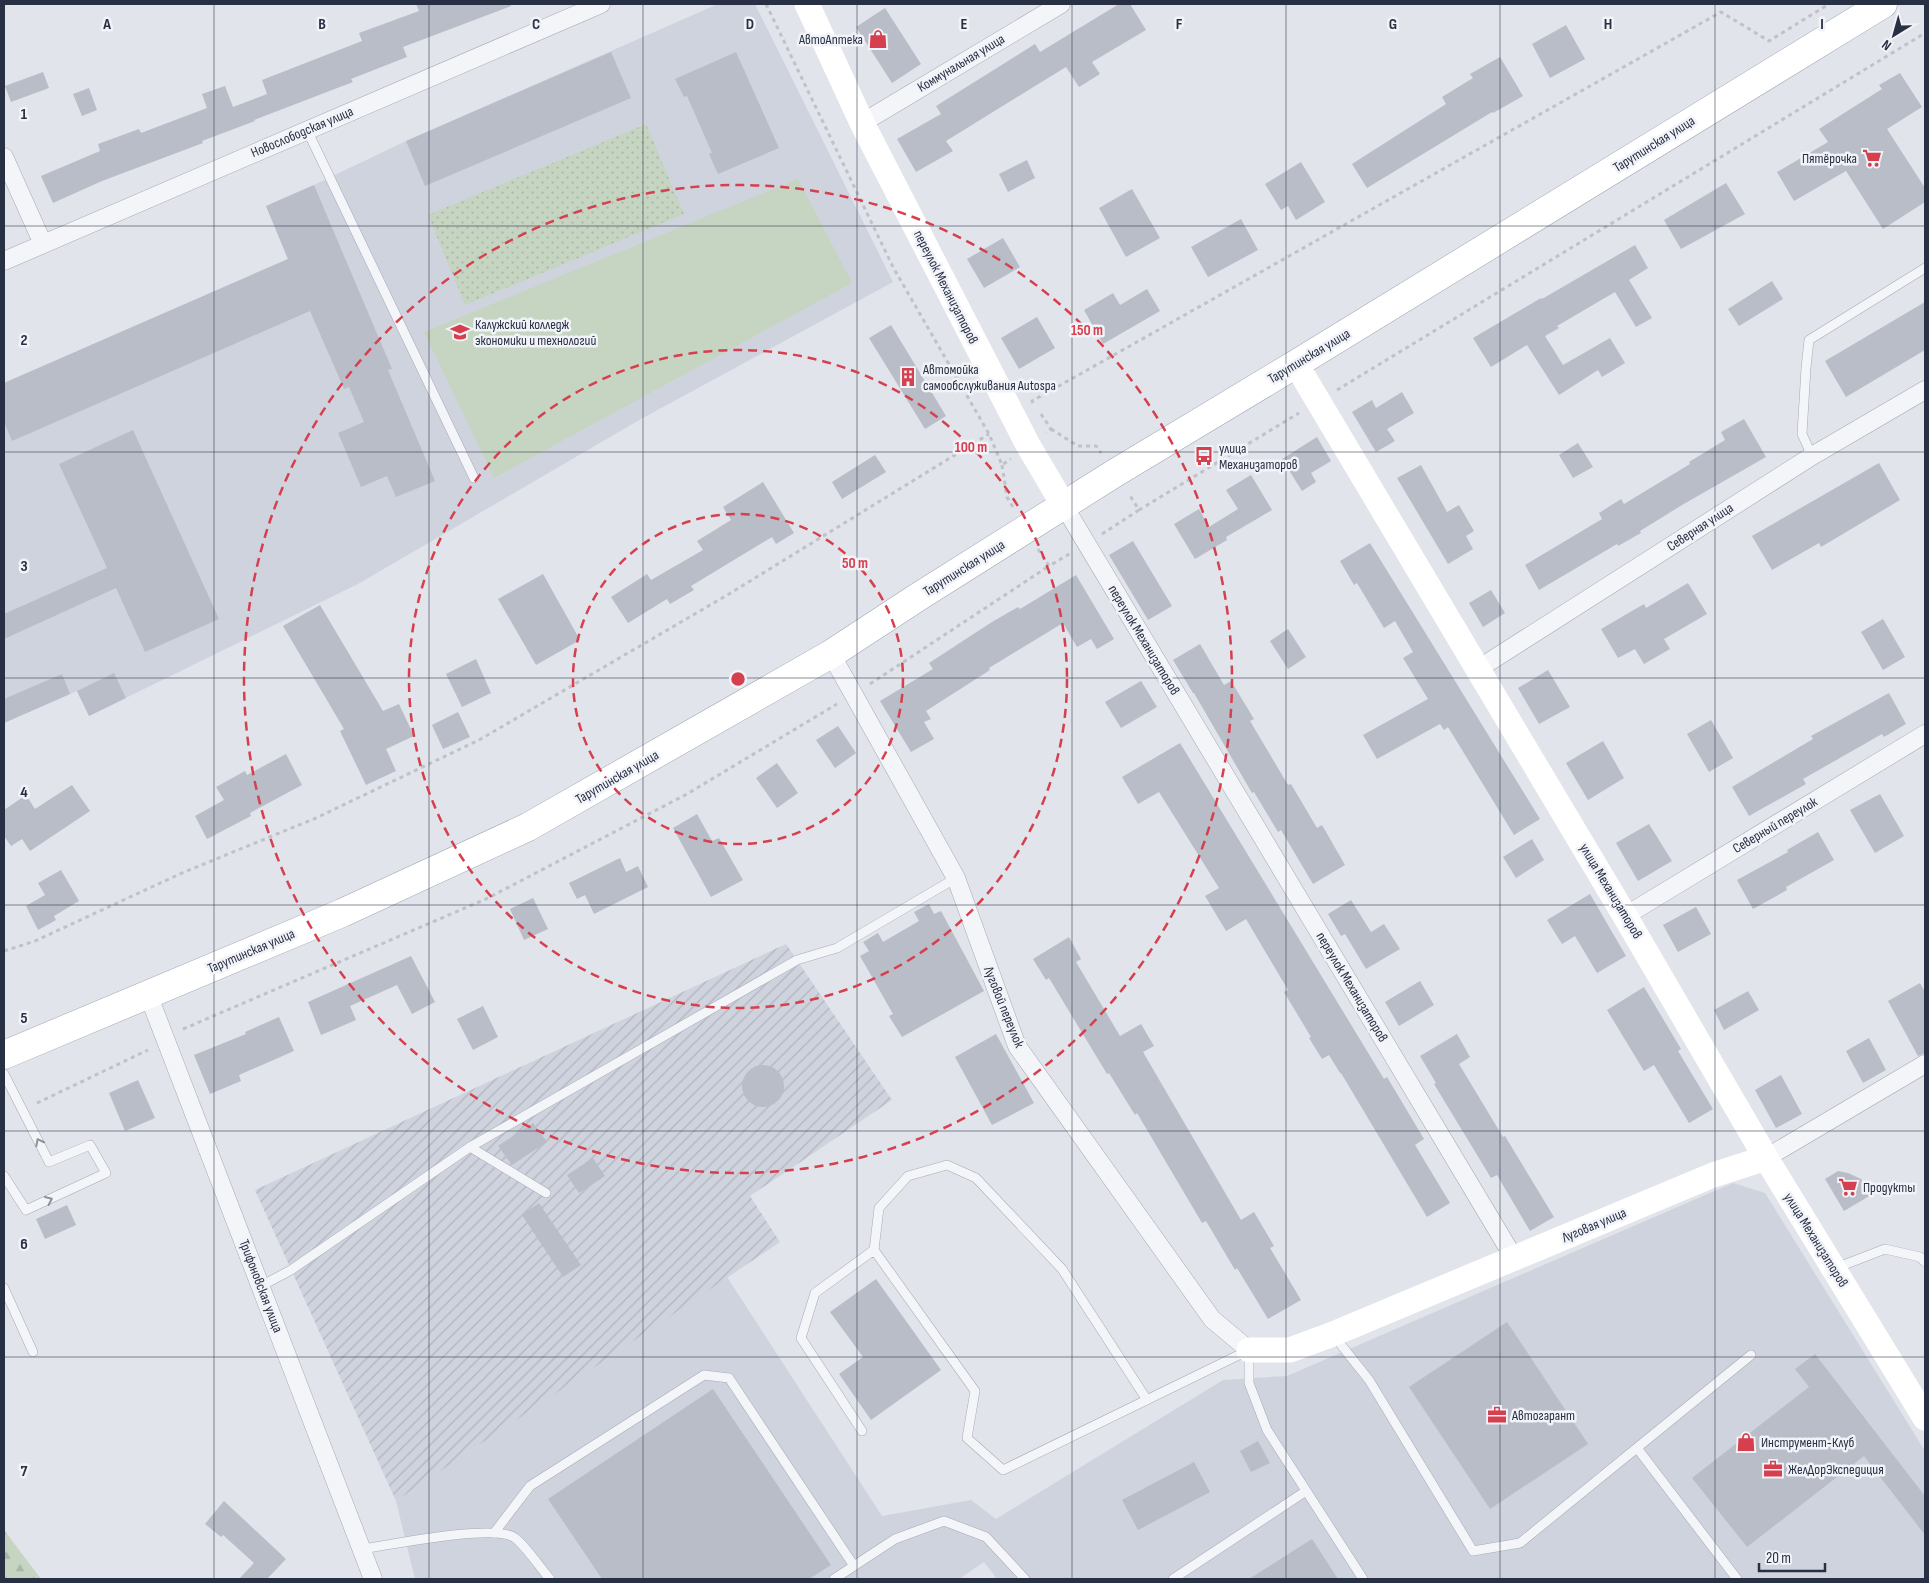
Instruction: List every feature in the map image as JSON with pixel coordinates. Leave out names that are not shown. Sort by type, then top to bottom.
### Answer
[{"type":"main road","name":"Тарутинская улица","points":[[4,1055],[342,913],[528,827],[831,654],[1122,468],[1296,364],[1883,4]]},
{"type":"street","name":"Новослободская улица","points":[[4,261],[601,4]]},
{"type":"street","name":"переулок Механизаторов","points":[[807,4],[862,123],[1028,445],[1514,1258]]},
{"type":"street","name":"Коммунальная улица","points":[[862,123],[1061,4]]},
{"type":"street","points":[[4,157],[43,244]]},
{"type":"street","name":"улица Механизаторов","points":[[1296,364],[1625,916],[1766,1158],[1925,1416]]},
{"type":"street","name":"Северная улица","points":[[1478,669],[1812,456],[1925,390]]},
{"type":"street","name":"Луговой переулок","points":[[831,654],[956,878],[1017,1046],[1212,1319],[1249,1350]]},
{"type":"street","name":"Северный переулок","points":[[1625,916],[1925,734]]},
{"type":"street","name":"Трифоновская улица","points":[[148,994],[373,1579]]},
{"type":"street","name":"Луговая улица","points":[[1249,1350],[1290,1350],[1333,1334],[1713,1175],[1766,1158],[1925,1064]]},
{"type":"lane","points":[[307,130],[474,478]]},
{"type":"lane","points":[[1812,456],[1802,434],[1809,340],[1925,268]]},
{"type":"lane","points":[[261,1286],[291,1270],[470,1147],[797,960],[837,948],[956,878]]},
{"type":"lane","points":[[4,1074],[49,1162],[90,1145],[106,1173],[26,1210],[4,1176]]},
{"type":"lane","points":[[470,1147],[546,1193]]},
{"type":"lane","points":[[1147,1400],[1062,1269],[976,1178],[947,1165],[908,1176],[879,1208],[874,1250],[975,1391],[967,1438],[1003,1470],[1147,1400],[1249,1350],[1249,1383],[1267,1430],[1363,1579]]},
{"type":"lane","points":[[1834,1269],[1885,1249],[1920,1257],[1925,1262]]},
{"type":"lane","points":[[862,1431],[801,1338],[814,1293],[874,1250]]},
{"type":"lane","points":[[4,1288],[33,1352]]},
{"type":"lane","points":[[1333,1334],[1369,1380],[1473,1551],[1520,1543],[1751,1355]]},
{"type":"lane","points":[[494,1533],[530,1486],[704,1375],[729,1378],[854,1566]]},
{"type":"lane","points":[[1637,1448],[1737,1579]]},
{"type":"lane","points":[[1173,1579],[1306,1491]]},
{"type":"lane","points":[[834,1579],[895,1539],[944,1521],[986,1537],[1025,1579]]},
{"type":"lane","points":[[362,1549],[458,1534],[494,1533],[514,1537],[550,1579]]},
{"type":"path","points":[[766,4],[893,267],[989,434],[1002,465],[1051,429],[1032,401],[1721,12],[1770,41],[1829,4]]},
{"type":"path","points":[[1139,510],[1925,33]]},
{"type":"path","points":[[4,951],[35,941],[182,873],[316,818],[479,740],[729,594],[989,434]]},
{"type":"path","points":[[22,1110],[152,1048],[164,1036],[486,899],[687,794],[853,694],[1049,566]]},
{"type":"shaded area","name":"Калужский колледж экономики и технологий","points":[[718,4],[755,4],[893,282],[641,419],[358,584],[89,716],[77,691],[4,723],[4,383],[288,259],[266,206],[406,141]]},
{"type":"shaded area","points":[[786,944],[892,1100],[750,1196],[780,1242],[396,1501],[255,1190]]},
{"type":"shaded area","points":[[1733,1183],[1765,1193],[1925,1451],[1925,1579],[997,1579],[984,1562],[959,1579],[415,1579],[396,1501],[727,1277],[882,1516],[971,1500],[996,1519],[1223,1380],[1287,1376]]},
{"type":"green space","points":[[646,124],[684,214],[465,305],[428,215]]},
{"type":"green space","points":[[798,179],[852,283],[494,478],[424,332]]},
{"type":"green space","points":[[4,1530],[41,1579],[4,1579]]},
{"type":"building","points":[[416,4],[510,4],[511,6],[403,47],[407,57],[351,79],[353,82],[202,141],[203,143],[102,181],[53,203],[41,176],[100,151],[98,144],[139,129],[141,133],[207,108],[202,94],[225,86],[233,107],[267,94],[262,80],[362,41],[359,33],[419,11]]},
{"type":"building","points":[[1119,4],[1130,4],[1146,30],[1092,62],[1100,74],[1079,87],[1066,67],[946,141],[953,151],[916,172],[897,139],[941,114],[936,106],[1035,44],[1040,52]]},
{"type":"building","points":[[885,8],[921,64],[892,83],[856,27]]},
{"type":"building","points":[[1566,25],[1585,59],[1550,78],[1532,44]]},
{"type":"building","points":[[611,52],[631,98],[425,186],[406,141]]},
{"type":"building","points":[[736,52],[779,148],[718,174],[709,154],[712,153],[687,96],[684,97],[675,79]]},
{"type":"building","points":[[1500,57],[1523,96],[1492,112],[1367,188],[1352,164],[1446,104],[1442,97],[1473,78],[1470,74]]},
{"type":"building","points":[[43,72],[49,88],[11,102],[5,86]]},
{"type":"building","name":"Пятёрочка","points":[[1900,73],[1922,107],[1887,129],[1925,188],[1925,202],[1883,229],[1846,171],[1794,201],[1777,172],[1828,142],[1819,129],[1882,89],[1879,85]]},
{"type":"building","points":[[89,88],[97,110],[82,116],[73,94]]},
{"type":"building","points":[[1027,160],[1035,178],[1008,192],[999,174]]},
{"type":"building","points":[[1301,162],[1325,202],[1296,220],[1288,206],[1281,210],[1265,184]]},
{"type":"building","points":[[1726,183],[1745,214],[1681,249],[1664,220]]},
{"type":"building","points":[[314,185],[392,369],[388,370],[435,481],[396,497],[387,476],[361,487],[338,433],[364,422],[349,387],[344,389],[310,311],[12,441],[4,422],[4,383],[288,259],[266,206]]},
{"type":"building","points":[[1132,189],[1160,238],[1126,257],[1099,208]]},
{"type":"building","points":[[1241,219],[1258,250],[1208,277],[1191,247]]},
{"type":"building","points":[[1003,238],[1020,267],[984,288],[967,259]]},
{"type":"building","points":[[1635,245],[1648,268],[1629,280],[1652,318],[1636,327],[1615,292],[1557,326],[1559,328],[1545,336],[1563,365],[1610,338],[1625,363],[1602,377],[1598,370],[1559,395],[1527,345],[1491,367],[1473,338]]},
{"type":"building","points":[[1772,281],[1783,299],[1739,326],[1728,309]]},
{"type":"building","points":[[1147,289],[1160,311],[1103,344],[1084,310],[1113,293],[1120,305]]},
{"type":"building","points":[[1925,302],[1925,350],[1846,397],[1825,361]]},
{"type":"building","points":[[1037,317],[1055,348],[1019,369],[1001,338]]},
{"type":"building","name":"Автомойка самообслуживания Autospa","points":[[891,325],[946,416],[925,429],[869,338]]},
{"type":"building","points":[[1402,392],[1414,413],[1387,429],[1395,441],[1376,452],[1352,412],[1372,400],[1376,408]]},
{"type":"building","points":[[1744,419],[1766,457],[1682,505],[1640,531],[1641,533],[1618,546],[1617,544],[1539,590],[1525,565],[1602,519],[1599,513],[1621,499],[1624,504],[1690,464],[1689,462],[1725,440],[1721,432]]},
{"type":"building","points":[[133,430],[219,619],[145,652],[116,588],[4,639],[4,614],[107,568],[59,464]]},
{"type":"building","points":[[1317,437],[1331,461],[1311,473],[1316,482],[1302,491],[1282,459]]},
{"type":"building","points":[[1578,443],[1593,467],[1573,478],[1559,455]]},
{"type":"building","points":[[875,455],[886,472],[842,499],[832,482]]},
{"type":"building","points":[[1879,463],[1900,500],[1821,547],[1819,543],[1772,570],[1752,536]]},
{"type":"building","points":[[1421,465],[1447,512],[1459,505],[1474,531],[1466,536],[1473,549],[1448,564],[1397,478]]},
{"type":"building","points":[[1251,475],[1272,510],[1226,537],[1227,540],[1195,559],[1174,524],[1199,509],[1209,527],[1238,509],[1226,490]]},
{"type":"building","points":[[763,482],[794,533],[776,544],[772,537],[691,586],[694,590],[670,604],[667,599],[628,623],[611,597],[647,574],[651,580],[703,550],[697,541],[731,520],[723,507]]},
{"type":"building","points":[[1133,541],[1172,606],[1148,620],[1109,555]]},
{"type":"building","points":[[1370,543],[1540,819],[1514,835],[1448,727],[1444,730],[1440,724],[1377,759],[1363,735],[1428,699],[1403,658],[1413,652],[1395,621],[1384,628],[1357,583],[1354,585],[1340,561]]},
{"type":"building","points":[[543,574],[580,640],[536,665],[498,599]]},
{"type":"building","points":[[1076,575],[1114,639],[1097,649],[1091,639],[1077,647],[1063,623],[989,668],[990,670],[926,711],[931,719],[924,722],[934,739],[911,752],[880,701],[933,669],[929,663],[992,622],[1018,607],[1020,609]]},
{"type":"building","points":[[1688,583],[1707,614],[1664,639],[1670,649],[1644,664],[1635,649],[1618,658],[1601,629],[1644,604],[1646,608]]},
{"type":"building","points":[[1491,590],[1505,613],[1483,627],[1469,603]]},
{"type":"building","points":[[320,605],[383,711],[399,704],[414,736],[386,749],[396,771],[366,785],[340,731],[344,729],[283,626]]},
{"type":"building","points":[[1883,619],[1905,657],[1883,670],[1861,632]]},
{"type":"building","points":[[1288,629],[1306,657],[1288,669],[1270,641]]},
{"type":"building","points":[[1200,644],[1224,685],[1231,681],[1254,719],[1250,721],[1288,785],[1291,784],[1317,828],[1322,825],[1345,865],[1313,884],[1281,830],[1278,832],[1254,792],[1252,793],[1173,660]]},
{"type":"building","points":[[476,659],[491,693],[462,707],[446,674]]},
{"type":"building","points":[[1548,670],[1570,707],[1539,724],[1518,688]]},
{"type":"building","points":[[114,673],[126,698],[89,716],[77,691]]},
{"type":"building","points":[[62,674],[70,694],[4,723],[4,699]]},
{"type":"building","points":[[1141,681],[1157,707],[1121,728],[1105,702]]},
{"type":"building","points":[[1889,693],[1906,724],[1884,737],[1882,734],[1803,779],[1806,784],[1749,816],[1732,787],[1813,739],[1811,736]]},
{"type":"building","points":[[458,712],[470,737],[443,749],[432,725]]},
{"type":"building","points":[[1711,720],[1733,758],[1709,772],[1687,734]]},
{"type":"building","points":[[838,726],[856,753],[835,768],[816,740]]},
{"type":"building","points":[[1603,741],[1624,778],[1588,800],[1566,763]]},
{"type":"building","points":[[1180,743],[1384,1079],[1387,1077],[1424,1139],[1415,1145],[1450,1203],[1427,1217],[1341,1073],[1329,1055],[1322,1059],[1309,1038],[1311,1037],[1284,992],[1288,990],[1246,919],[1226,931],[1205,896],[1219,888],[1159,792],[1138,804],[1122,777]]},
{"type":"building","points":[[286,754],[302,785],[250,813],[251,816],[207,839],[195,816],[224,800],[216,787],[245,771],[247,775]]},
{"type":"building","points":[[777,763],[798,793],[777,808],[756,778]]},
{"type":"building","points":[[72,785],[90,811],[30,851],[22,839],[11,846],[4,836],[4,810],[26,795],[35,809]]},
{"type":"building","points":[[1880,794],[1904,836],[1875,853],[1850,810]]},
{"type":"building","points":[[697,814],[712,841],[719,838],[743,880],[711,897],[673,828]]},
{"type":"building","points":[[1649,824],[1672,861],[1638,881],[1616,843]]},
{"type":"building","points":[[1818,832],[1834,860],[1786,887],[1787,890],[1753,909],[1737,880],[1788,852],[1787,850]]},
{"type":"building","points":[[1532,839],[1544,860],[1516,878],[1503,857]]},
{"type":"building","points":[[620,858],[626,872],[638,866],[648,887],[594,914],[585,895],[577,899],[569,883]]},
{"type":"building","points":[[61,870],[79,901],[54,916],[56,920],[38,930],[26,906],[45,895],[38,883]]},
{"type":"building","points":[[1590,894],[1626,956],[1597,973],[1575,936],[1562,944],[1547,920]]},
{"type":"building","points":[[533,898],[548,929],[524,940],[510,909]]},
{"type":"building","points":[[1351,900],[1371,932],[1384,924],[1400,949],[1366,969],[1345,934],[1341,936],[1328,914]]},
{"type":"building","points":[[929,904],[934,914],[941,911],[984,991],[902,1037],[889,1016],[893,1014],[860,956],[869,951],[863,942],[878,933],[883,942],[919,921],[914,912]]},
{"type":"building","points":[[1696,907],[1711,934],[1678,952],[1663,925]]},
{"type":"building","points":[[1069,937],[1081,959],[1076,962],[1120,1036],[1141,1024],[1154,1046],[1143,1052],[1241,1220],[1254,1212],[1274,1246],[1270,1248],[1301,1300],[1268,1319],[1237,1268],[1235,1270],[1206,1221],[1202,1223],[1137,1113],[1135,1115],[1109,1073],[1107,1074],[1049,978],[1046,980],[1033,959]]},
{"type":"building","points":[[411,956],[435,1002],[412,1014],[397,985],[350,1006],[356,1020],[321,1035],[308,1002]]},
{"type":"building","points":[[1420,981],[1434,1005],[1399,1026],[1385,1002]]},
{"type":"building","points":[[1920,983],[1925,992],[1925,1053],[1918,1056],[1888,1001]]},
{"type":"building","points":[[1644,987],[1681,1049],[1678,1051],[1713,1109],[1689,1123],[1654,1065],[1644,1071],[1607,1010]]},
{"type":"building","points":[[1748,991],[1759,1010],[1724,1030],[1714,1010]]},
{"type":"building","points":[[483,1006],[498,1037],[473,1050],[457,1019]]},
{"type":"building","points":[[279,1017],[294,1051],[239,1075],[241,1081],[210,1094],[194,1055],[246,1034],[245,1032]]},
{"type":"building","points":[[996,1034],[1034,1103],[992,1125],[955,1057]]},
{"type":"building","points":[[1457,1034],[1470,1057],[1459,1064],[1554,1217],[1530,1231],[1497,1175],[1491,1178],[1434,1084],[1436,1083],[1420,1056]]},
{"type":"building","points":[[1869,1038],[1886,1070],[1863,1083],[1846,1051]]},
{"type":"building","points":[[759,1065],[767,1065],[778,1071],[784,1086],[778,1101],[767,1107],[759,1107],[748,1101],[742,1090],[742,1082],[748,1071]]},
{"type":"building","points":[[1781,1075],[1802,1114],[1776,1128],[1755,1090]]},
{"type":"building","points":[[138,1080],[155,1118],[125,1131],[109,1093]]},
{"type":"building","points":[[533,1123],[547,1142],[512,1165],[498,1146]]},
{"type":"building","points":[[593,1158],[605,1176],[579,1193],[567,1175]]},
{"type":"building","name":"Продукты","points":[[1838,1171],[1861,1179],[1871,1195],[1844,1211],[1825,1179]]},
{"type":"building","points":[[539,1203],[581,1265],[563,1277],[522,1215]]},
{"type":"building","points":[[67,1205],[76,1225],[45,1239],[36,1219]]},
{"type":"building","points":[[876,1279],[941,1370],[871,1420],[839,1374],[863,1357],[830,1312]]},
{"type":"building","points":[[1507,1322],[1588,1444],[1490,1509],[1409,1387]]},
{"type":"building","points":[[1815,1354],[1925,1496],[1925,1535],[1864,1456],[1747,1547],[1692,1478],[1809,1387],[1795,1369]]},
{"type":"building","points":[[713,1389],[831,1565],[809,1579],[602,1579],[548,1499]]},
{"type":"building","points":[[1258,1441],[1270,1463],[1251,1472],[1240,1451]]},
{"type":"building","points":[[1194,1462],[1210,1492],[1138,1530],[1122,1500]]},
{"type":"building","points":[[224,1501],[286,1559],[267,1579],[239,1579],[254,1563],[223,1535],[221,1537],[205,1524]]},
{"type":"building","points":[[1312,1539],[1338,1579],[1249,1579]]},
{"type":"place","name":"АвтоАптека","points":[[878,39]]},
{"type":"place","name":"Пятёрочка","points":[[1872,158]]},
{"type":"place","name":"Калужский колледж экономики и технологий","points":[[460,332]]},
{"type":"place","name":"Автомойка самообслуживания Autospa","points":[[908,377]]},
{"type":"place","name":"улица Механизаторов","points":[[1204,456]]},
{"type":"place","name":"Продукты","points":[[1848,1187]]},
{"type":"place","name":"Автогарант","points":[[1497,1415]]},
{"type":"place","name":"Инструмент-Клуб","points":[[1746,1442]]},
{"type":"place","name":"ЖелДорЭкспедиция","points":[[1773,1469]]}]
